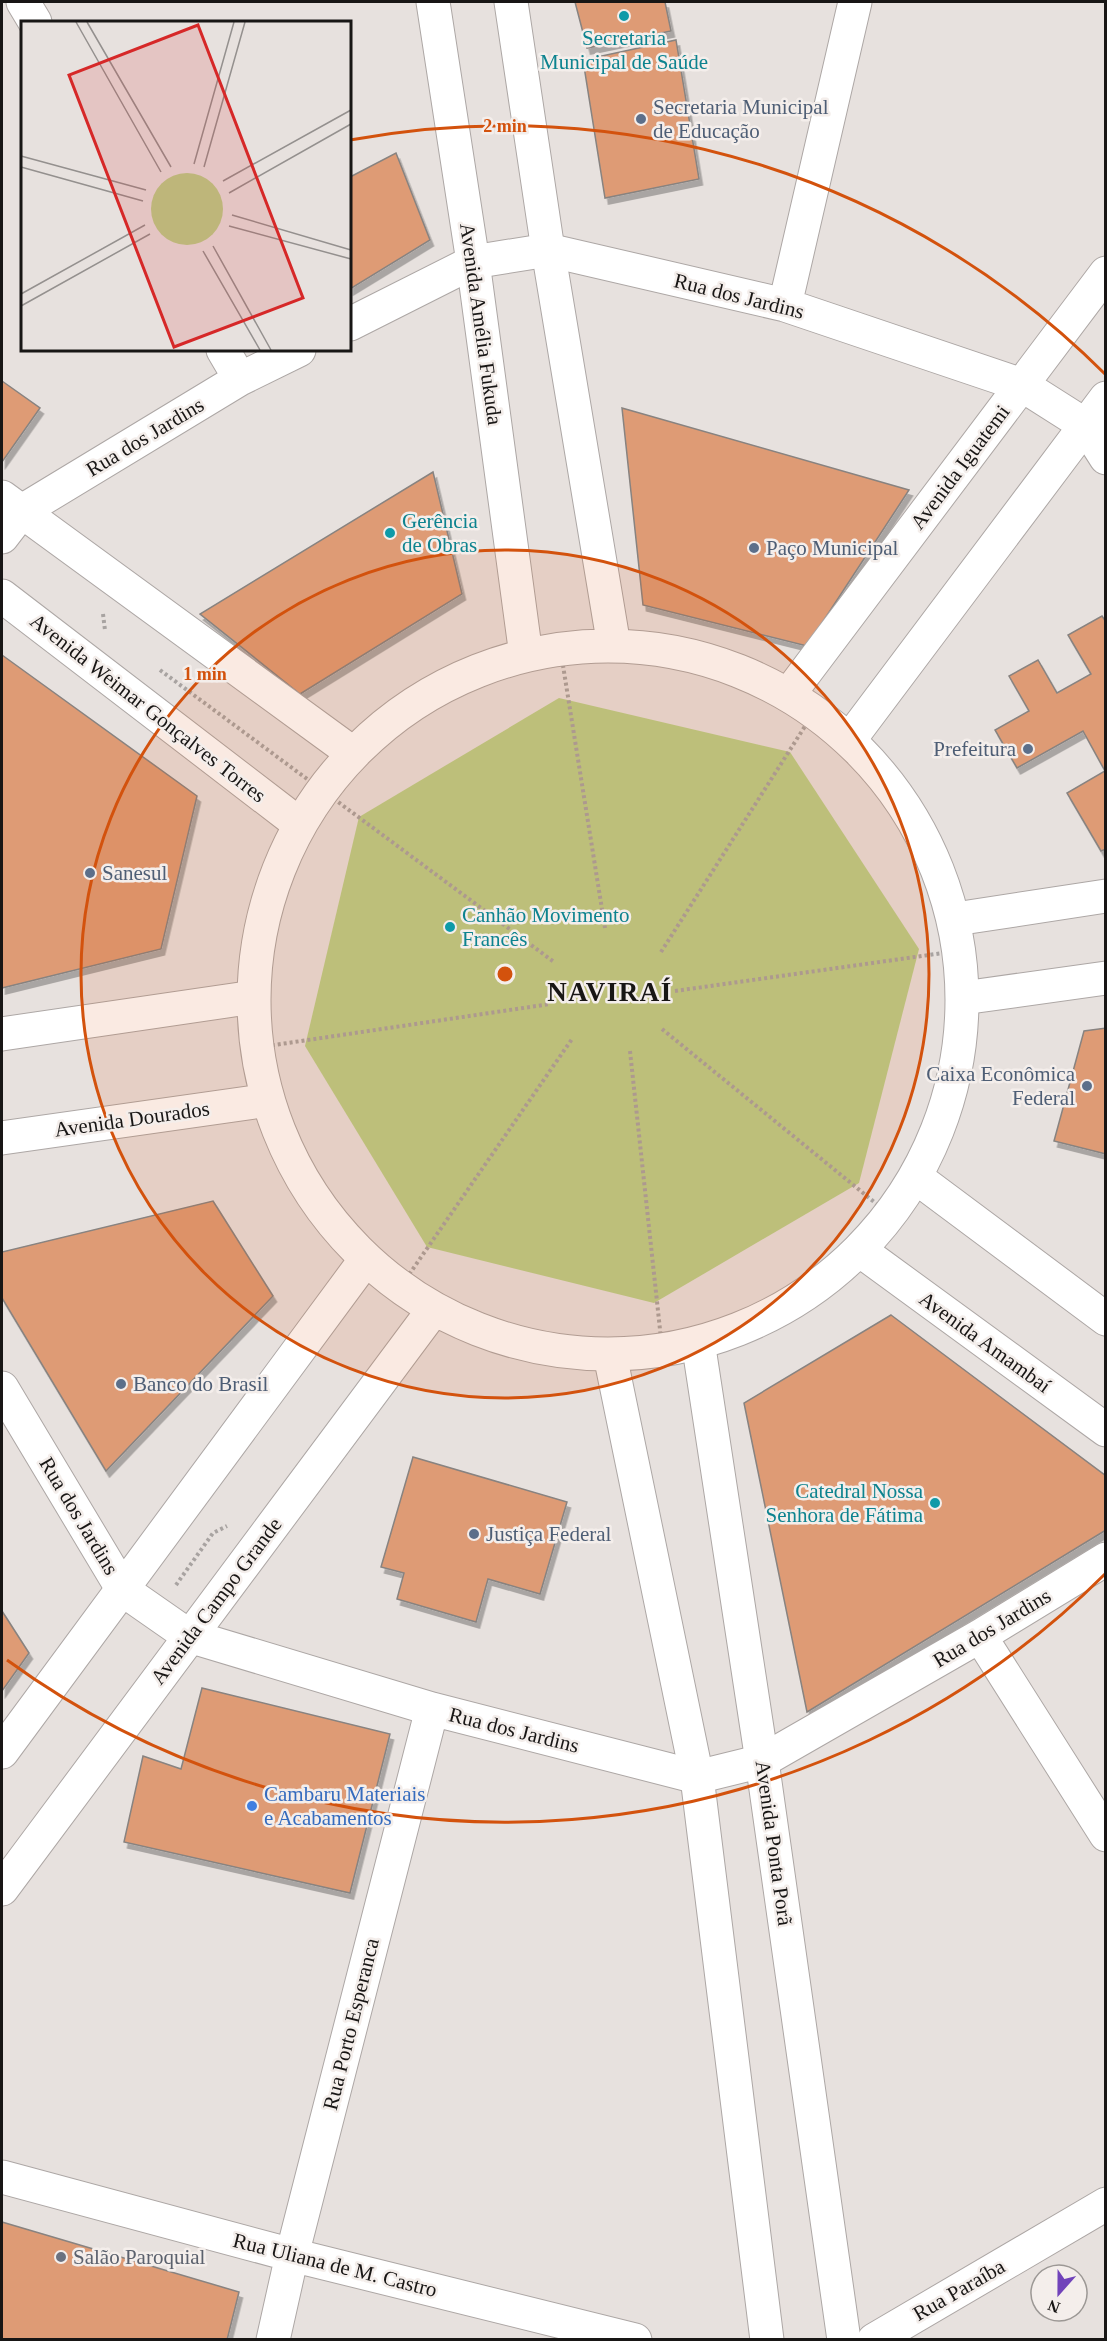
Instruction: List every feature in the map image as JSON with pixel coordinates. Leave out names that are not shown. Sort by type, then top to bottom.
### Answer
[{"type":"main road","points":[[23,2],[34,21]]},
{"type":"main road","name":"Avenida Amélia Fukuda","points":[[433,2],[473,262],[525,648]]},
{"type":"main road","points":[[511,2],[548,250],[613,640]]},
{"type":"main road","points":[[784,305],[855,2]]},
{"type":"main road","name":"Rua dos Jardins","points":[[351,323],[473,262],[548,250],[784,305],[1022,385],[1085,425],[1106,458]]},
{"type":"main road","name":"Avenida Iguatemi","points":[[804,699],[1022,385],[1106,273]]},
{"type":"main road","points":[[224,351],[240,379]]},
{"type":"main road","name":"Rua dos Jardins","points":[[2,537],[12,504],[240,379],[297,351]]},
{"type":"main road","points":[[853,735],[1106,398]]},
{"type":"main road","points":[[12,504],[347,749]]},
{"type":"main road","name":"Avenida Weimar Gonçalves Torres","points":[[2,596],[294,820]]},
{"type":"main road","points":[[613,640],[804,699],[853,735],[964,933],[970,997],[921,1182],[895,1219],[865,1254],[699,1348],[611,1360],[432,1313],[363,1263],[262,1101],[247,998],[294,820],[347,749],[525,648],[613,640]]},
{"type":"main road","points":[[964,933],[1106,896]]},
{"type":"main road","points":[[970,997],[1106,978]]},
{"type":"main road","points":[[2,1035],[247,998]]},
{"type":"main road","name":"Avenida Dourados","points":[[2,1137],[262,1101]]},
{"type":"main road","points":[[921,1182],[1106,1319]]},
{"type":"main road","name":"Avenida Amambaí","points":[[865,1254],[1106,1430]]},
{"type":"main road","points":[[2,1752],[363,1263]]},
{"type":"main road","name":"Avenida Campo Grande","points":[[2,1889],[432,1313]]},
{"type":"main road","name":"Avenida Ponta Porã","points":[[699,1348],[762,1761],[844,2340]]},
{"type":"main road","points":[[611,1360],[697,1776],[767,2340]]},
{"type":"main road","name":"Rua dos Jardins","points":[[2,1388],[123,1590],[189,1636],[432,1709],[697,1776],[762,1761],[980,1636],[1106,1559]]},
{"type":"main road","points":[[980,1636],[1106,1835]]},
{"type":"main road","name":"Rua Porto Esperanca","points":[[273,2340],[292,2255],[432,1709]]},
{"type":"main road","name":"Rua Uliana de M. Castro","points":[[2,2177],[292,2255],[635,2340]]},
{"type":"main road","name":"Rua Paraíba","points":[[874,2340],[1106,2204]]},
{"type":"path","points":[[102,611],[104,628],[113,635]]},
{"type":"path","points":[[560,645],[605,928]]},
{"type":"path","points":[[160,670],[554,962]]},
{"type":"path","points":[[661,952],[804,699]]},
{"type":"path","points":[[675,992],[964,933]]},
{"type":"path","points":[[254,1048],[550,1004]]},
{"type":"path","points":[[662,1029],[895,1219]]},
{"type":"path","points":[[399,1289],[572,1039]]},
{"type":"path","points":[[630,1051],[663,1353]]},
{"type":"green space","points":[[559,698],[790,752],[919,949],[859,1183],[654,1303],[427,1247],[305,1046],[359,817]]},
{"type":"building","name":"Secretaria Municipal de Saúde","points":[[575,2],[665,2],[671,31],[587,48]]},
{"type":"building","name":"Secretaria Municipal de Educação","points":[[676,40],[699,179],[605,198],[583,60]]},
{"type":"building","points":[[396,153],[430,240],[351,288],[351,176]]},
{"type":"building","points":[[2,381],[40,408],[2,462]]},
{"type":"building","name":"Paço Municipal","points":[[622,408],[909,490],[807,646],[643,605]]},
{"type":"building","name":"Gerência de Obras","points":[[433,472],[462,594],[300,694],[200,614]]},
{"type":"building","name":"Prefeitura","points":[[1102,616],[1106,622],[1106,849],[1101,851],[1067,793],[1105,771],[1083,731],[1017,768],[995,730],[1029,711],[1009,676],[1038,660],[1057,693],[1091,674],[1068,635]]},
{"type":"building","name":"Sanesul","points":[[2,655],[197,796],[161,949],[2,988]]},
{"type":"building","name":"Caixa Econômica Federal","points":[[1106,1028],[1106,1154],[1054,1141],[1084,1031]]},
{"type":"building","name":"Banco do Brasil","points":[[213,1201],[273,1296],[106,1471],[2,1298],[2,1252]]},
{"type":"building","name":"Catedral Nossa Senhora de Fátima","points":[[891,1315],[1106,1476],[1106,1530],[807,1712],[744,1403]]},
{"type":"building","name":"Justiça Federal","points":[[413,1457],[567,1502],[540,1594],[488,1579],[476,1622],[397,1599],[404,1573],[381,1567]]},
{"type":"building","points":[[2,1611],[29,1653],[2,1691]]},
{"type":"building","name":"Cambaru Materiais e Acabamentos","points":[[202,1688],[390,1734],[350,1893],[124,1842],[143,1756],[181,1769]]},
{"type":"building","name":"Salão Paroquial","points":[[2,2222],[239,2292],[227,2340],[2,2340]]},
{"type":"place","name":"Secretaria Municipal de Saúde","points":[[624,16]]},
{"type":"place","name":"Secretaria Municipal de Educação","points":[[641,119]]},
{"type":"place","name":"Gerência de Obras","points":[[390,533]]},
{"type":"place","name":"Paço Municipal","points":[[754,548]]},
{"type":"place","name":"Prefeitura","points":[[1028,749]]},
{"type":"place","name":"Sanesul","points":[[90,873]]},
{"type":"place","name":"Canhão Movimento Francês","points":[[450,927]]},
{"type":"place","name":"Caixa Econômica Federal","points":[[1087,1086]]},
{"type":"place","name":"Banco do Brasil","points":[[121,1384]]},
{"type":"place","name":"Catedral Nossa Senhora de Fátima","points":[[935,1503]]},
{"type":"place","name":"Justiça Federal","points":[[474,1534]]},
{"type":"place","name":"Cambaru Materiais e Acabamentos","points":[[252,1806]]},
{"type":"place","name":"Salão Paroquial","points":[[61,2257]]},
{"type":"district","name":"NAVIRAÍ","points":[[610,992]]}]
